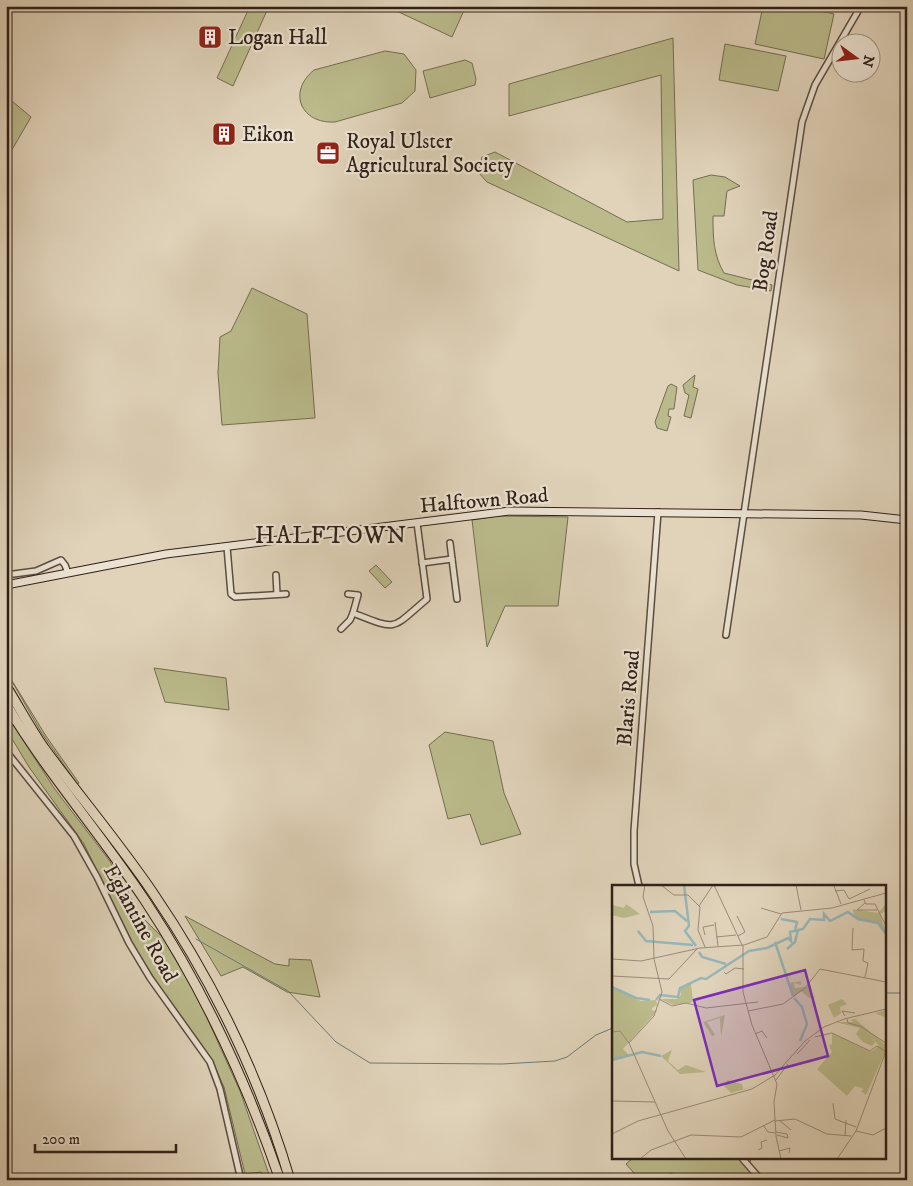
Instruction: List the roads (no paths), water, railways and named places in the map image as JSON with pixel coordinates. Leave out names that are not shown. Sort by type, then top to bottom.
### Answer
[{"type":"highway","points":[[6,686],[43,746],[136,868],[195,959],[217,999],[253,1075],[290,1180]]},
{"type":"highway","points":[[6,704],[34,749],[145,900],[209,1006],[244,1083],[280,1180]]},
{"type":"street","name":"Bog Road","points":[[726,635],[802,122],[815,85],[861,6]]},
{"type":"street","name":"Halftown Road","points":[[6,585],[130,560],[510,511],[878,516],[907,520]]},
{"type":"street","name":"Blaris Road","points":[[639,885],[634,864],[634,831],[658,512]]},
{"type":"street","points":[[353,613],[384,625],[392,625],[402,621],[427,599],[417,523]]},
{"type":"street","points":[[450,543],[457,599]]},
{"type":"street","points":[[227,547],[231,594],[235,597],[286,594]]},
{"type":"street","points":[[422,564],[452,559]]},
{"type":"street","points":[[6,575],[36,571],[60,560],[65,565],[68,573]]},
{"type":"street","points":[[276,575],[277,594]]},
{"type":"street","points":[[341,629],[350,620],[358,595],[348,594]]},
{"type":"street","name":"Eglantine Road","points":[[6,751],[74,836],[150,978],[210,1062],[220,1089],[241,1180]]},
{"type":"street","points":[[742,1158],[761,1180]]},
{"type":"waterway","points":[[196,939],[288,991],[336,1042],[370,1063],[502,1064],[555,1061],[567,1057],[596,1035],[612,1028]]},
{"type":"waterway","points":[[886,993],[907,993]]},
{"type":"place","name":"Logan Hall","points":[[210,37]]},
{"type":"place","name":"Eikon","points":[[224,134]]},
{"type":"place","name":"Royal Ulster Agricultural Society","points":[[328,153]]},
{"type":"district","name":"HALFTOWN","points":[[331,535]]}]
